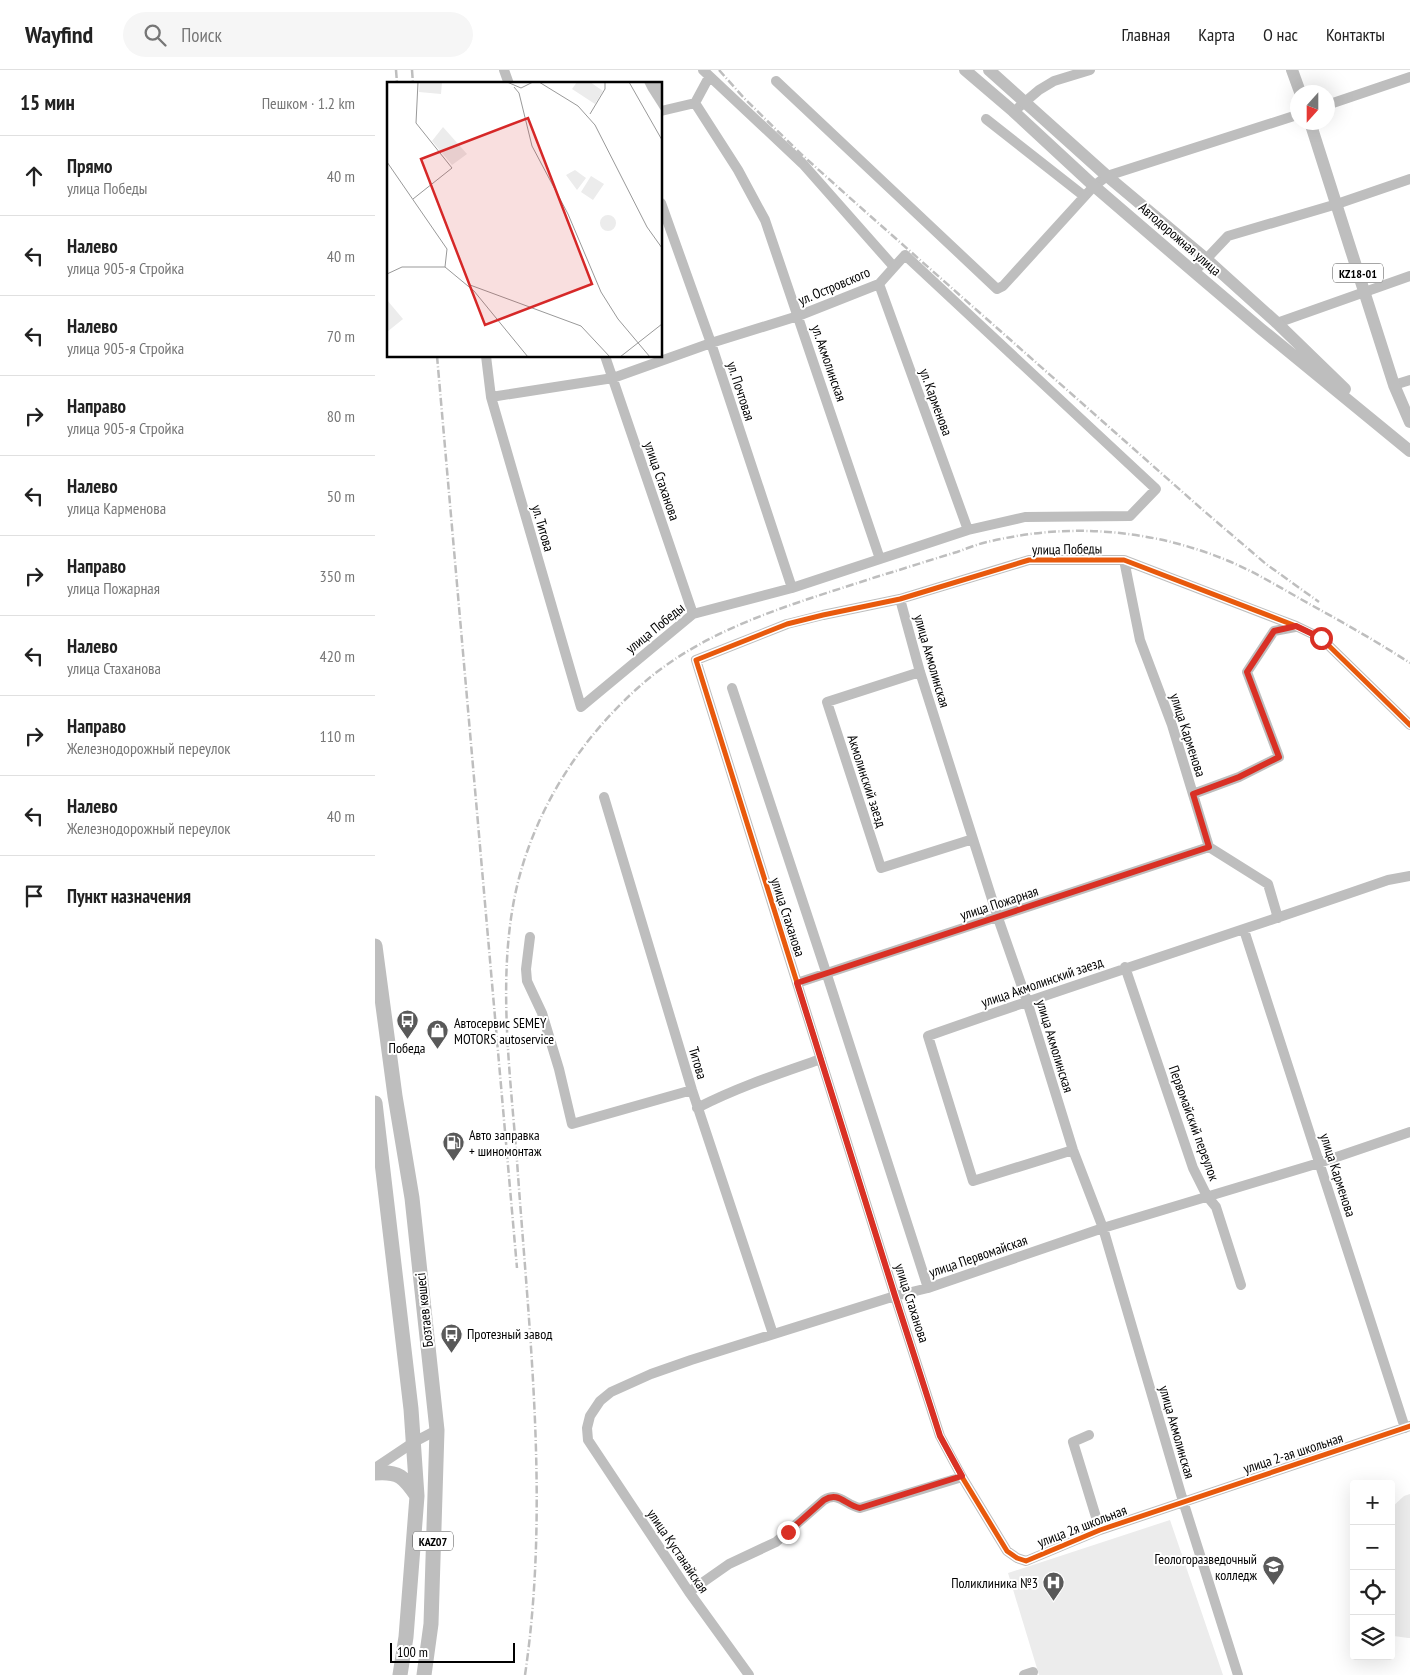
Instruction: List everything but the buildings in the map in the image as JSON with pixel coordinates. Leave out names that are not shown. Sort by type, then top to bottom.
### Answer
[{"type":"highway","name":"Бозтаев көшесі","points":[[375,946],[386,1126],[417,1496],[406,1637],[400,1675]]},
{"type":"highway","name":"Бозтаев көшесі","points":[[375,1103],[386,1126],[412,1198],[437,1430],[431,1624],[424,1675]]},
{"type":"highway","points":[[375,1473],[389,1472],[398,1475],[407,1480],[417,1496]]},
{"type":"main road","name":"Автодорожная улица","points":[[965,70],[1013,111],[1094,186],[1194,272],[1410,451]]},
{"type":"main road","name":"Автодорожная улица","points":[[989,70],[1107,176],[1205,258],[1277,323],[1370,412],[1379,425]]},
{"type":"main road","points":[[1292,70],[1297,85]]},
{"type":"main road","name":"KZ18-01","points":[[1313,130],[1394,385],[1410,422]]},
{"type":"street","points":[[1013,111],[1054,81],[1090,70]]},
{"type":"street","points":[[663,111],[695,103],[706,73],[803,164],[894,267]]},
{"type":"street","points":[[1335,102],[1410,77]]},
{"type":"street","points":[[776,81],[997,289],[1003,286],[1084,196],[1107,176],[1290,117]]},
{"type":"street","name":"ул. Акмолинская","points":[[695,103],[738,170],[765,220],[880,559]]},
{"type":"street","points":[[986,119],[1084,196]]},
{"type":"street","points":[[1194,272],[1205,258],[1228,236],[1337,204],[1410,179]]},
{"type":"street","points":[[1124,211],[1134,198]]},
{"type":"street","name":"ул. Почтовая","points":[[663,209],[711,343],[792,588]]},
{"type":"street","name":"ул. Островского","points":[[491,398],[613,378],[711,343],[798,316],[879,284],[905,255],[1156,489]]},
{"type":"street","points":[[1277,323],[1410,276]]},
{"type":"street","name":"ул. Карменова","points":[[879,284],[968,530]]},
{"type":"street","name":"ул. Титова","points":[[486,358],[491,398],[581,707]]},
{"type":"street","name":"улица Стаханова","points":[[606,358],[693,614]]},
{"type":"street","points":[[1394,385],[1410,380]]},
{"type":"street","name":"улица Победы","points":[[581,707],[693,614],[792,588],[968,530],[1025,517],[1130,516],[1156,489]]},
{"type":"street","name":"улица Победы","points":[[697,667],[696,660],[698,658],[787,624],[900,600],[1029,560],[1124,560],[1296,626],[1321,638],[1410,725]]},
{"type":"street","name":"улица Карменова","points":[[1124,560],[1140,640],[1172,725],[1209,847]]},
{"type":"street","name":"улица Акмолинская","points":[[900,600],[920,672],[998,918],[1027,1001],[1073,1150],[1103,1228],[1183,1501]]},
{"type":"street","points":[[1193,794],[1239,777],[1279,757],[1247,672],[1274,631],[1296,626]]},
{"type":"street","name":"улица Стаханова","points":[[697,667],[940,1436],[1007,1551],[1017,1558]]},
{"type":"street","name":"Акмолинский заезд","points":[[920,672],[827,702],[881,868],[973,839]]},
{"type":"street","points":[[732,688],[827,975],[927,1288]]},
{"type":"street","name":"Титова","points":[[604,797],[697,1108],[773,1334]]},
{"type":"street","points":[[1209,847],[1268,884],[1278,918]]},
{"type":"street","name":"улица Пожарная","points":[[797,983],[827,975],[1209,847]]},
{"type":"street","name":"улица Акмолинский заезд","points":[[1073,1150],[973,1181],[928,1036],[1125,967],[1244,930],[1388,880],[1410,876]]},
{"type":"street","name":"улица Карменова","points":[[1244,930],[1407,1427]]},
{"type":"street","points":[[530,936],[526,969],[527,981],[542,1013],[559,1069],[572,1124],[692,1090]]},
{"type":"street","name":"Первомайский переулок","points":[[1125,967],[1193,1168],[1207,1196],[1216,1207],[1241,1285]]},
{"type":"street","points":[[697,1108],[741,1087],[821,1060]]},
{"type":"street","name":"улица Первомайская","points":[[588,1440],[587,1428],[590,1416],[600,1401],[611,1392],[651,1374],[773,1334],[927,1288],[1103,1228],[1319,1163],[1410,1132]]},
{"type":"street","name":"улица 2-ая школьная","points":[[1183,1501],[1407,1427]]},
{"type":"street","points":[[375,1468],[413,1442],[437,1430]]},
{"type":"street","points":[[1089,1435],[1073,1442],[1100,1530]]},
{"type":"street","name":"улица Кустанайская","points":[[588,1440],[689,1592],[749,1675]]},
{"type":"street","points":[[689,1592],[729,1564],[776,1542],[830,1496],[835,1496],[854,1507],[860,1508],[962,1476]]},
{"type":"street","points":[[1183,1501],[1238,1675]]},
{"type":"street","name":"улица 2я школьная","points":[[1017,1558],[1026,1560],[1100,1530],[1183,1501]]},
{"type":"shaded area","points":[[1410,1494],[1410,1638],[1395,1636],[1395,1504],[1404,1496]]},
{"type":"shaded area","points":[[1170,1520],[1223,1675],[1039,1675],[1008,1573]]},
{"type":"railway","points":[[396,70],[397,82]]},
{"type":"railway","points":[[412,70],[413,82]]},
{"type":"railway","points":[[719,70],[744,98],[801,154],[859,206],[1204,511],[1266,564],[1319,602]]},
{"type":"railway","points":[[437,358],[517,1268]]},
{"type":"railway","points":[[525,1675],[532,1611],[537,1483],[531,1354],[508,1056],[506,985],[508,950],[511,916],[518,882],[537,826],[564,775],[599,727],[640,686],[666,665],[693,648],[752,620],[814,597],[983,543],[1022,535],[1053,532],[1113,532],[1144,536],[1202,551],[1262,577],[1410,663]]},
{"type":"cycle path","points":[[1410,725],[1321,638],[1296,626],[1124,560],[1029,560],[900,599],[787,624],[696,660],[940,1436],[962,1477],[1007,1551],[1017,1558],[1026,1561],[1100,1530],[1410,1426]]},
{"type":"place","name":"Победа","points":[[407,1039]]},
{"type":"place","name":"Автосервис SEMEY MOTORS autoservice","points":[[438,1050]]},
{"type":"place","name":"Авто заправка + шиномонтаж","points":[[453,1162]]},
{"type":"place","name":"Протезный завод","points":[[451,1353]]},
{"type":"place","name":"Геологоразведочный колледж","points":[[1273,1586]]},
{"type":"place","name":"Поликлиника №3","points":[[1054,1602]]},
{"type":"route","points":[[788,1532],[830,1496],[835,1496],[854,1507],[860,1508],[962,1476],[940,1436],[797,983],[827,975],[1209,847],[1193,794],[1239,777],[1279,757],[1247,672],[1274,631],[1296,626],[1321,638]]}]
